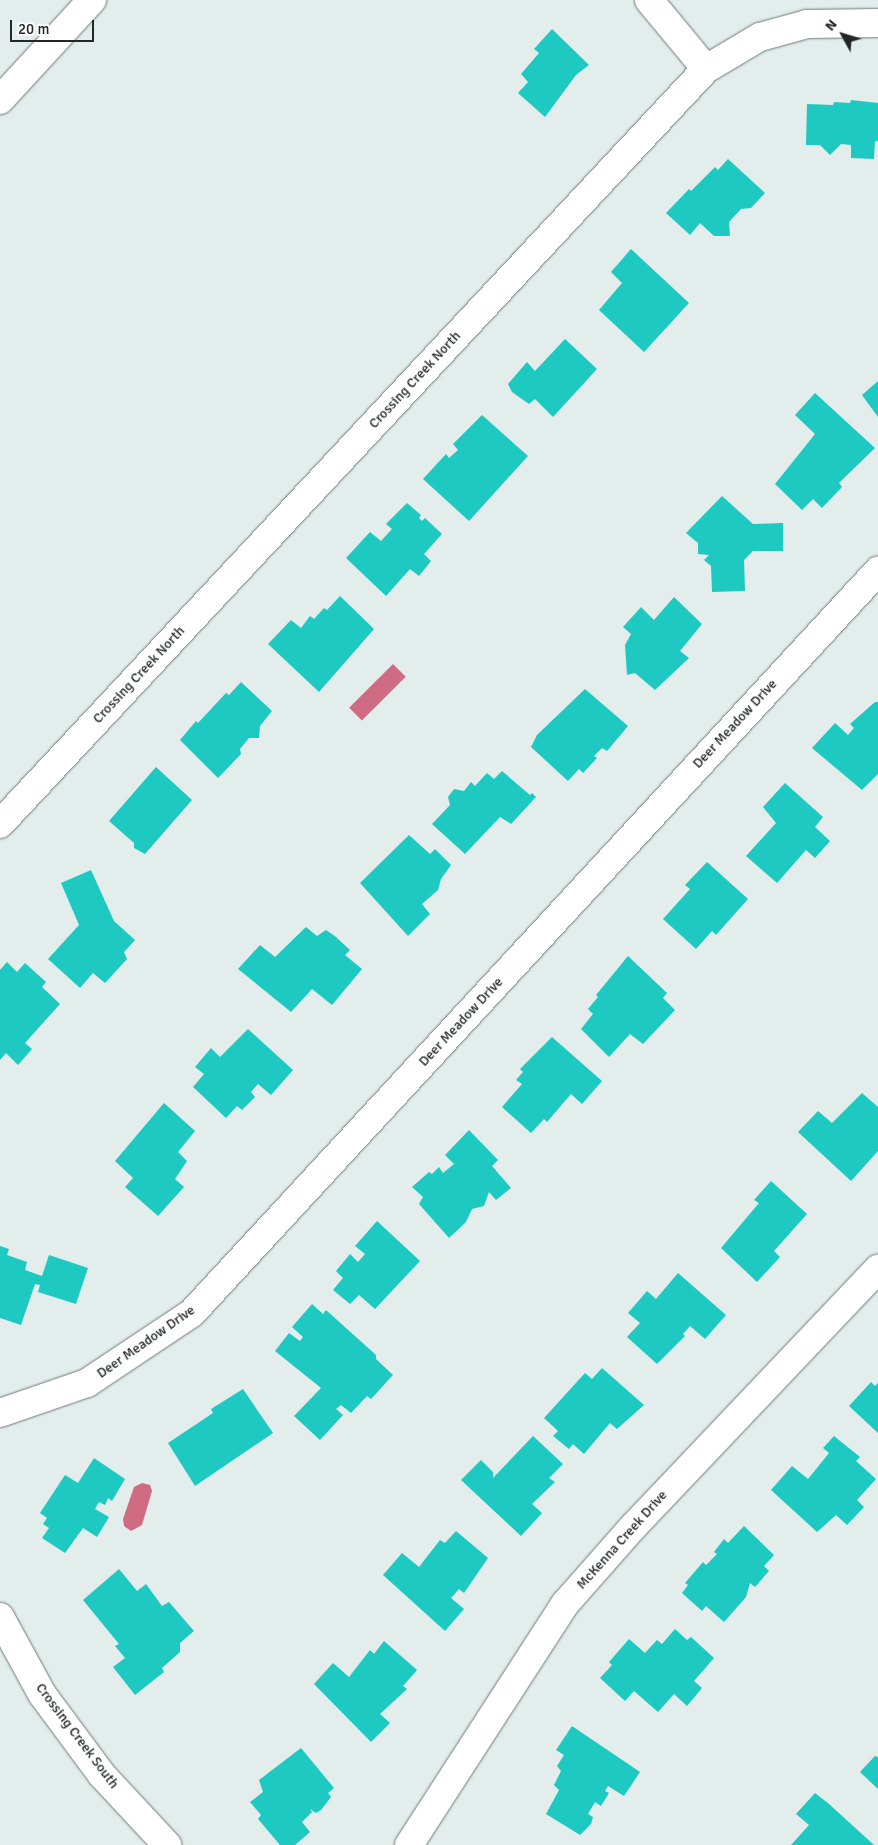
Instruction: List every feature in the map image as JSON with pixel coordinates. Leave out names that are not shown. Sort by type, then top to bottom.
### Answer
[{"type":"street","points":[[0,100],[92,0]]},
{"type":"street","points":[[649,0],[706,69]]},
{"type":"street","name":"Crossing Creek North","points":[[0,824],[706,69],[760,37],[807,24],[878,23]]},
{"type":"street","name":"Deer Meadow Drive","points":[[0,1413],[87,1383],[192,1313],[878,571]]},
{"type":"street","name":"McKenna Creek Drive","points":[[409,1845],[564,1604],[633,1527],[878,1269]]},
{"type":"street","name":"Crossing Creek South","points":[[0,1617],[42,1694],[102,1775],[167,1845]]},
{"type":"shaded area","points":[[393,664],[406,677],[362,721],[349,708]]},
{"type":"shaded area","points":[[142,1483],[150,1485],[152,1491],[142,1525],[131,1531],[124,1526],[123,1519],[134,1487]]},
{"type":"building","points":[[552,29],[589,65],[576,75],[545,117],[518,93],[528,82],[521,74],[539,53],[534,49]]},
{"type":"building","points":[[851,100],[878,103],[878,141],[875,141],[874,159],[851,158],[851,145],[841,144],[830,155],[820,145],[806,145],[807,104],[833,105],[834,102],[850,103]]},
{"type":"building","points":[[728,159],[765,193],[751,208],[741,209],[729,222],[730,236],[714,236],[700,223],[690,235],[666,213],[689,189],[691,191],[715,167],[718,170]]},
{"type":"building","points":[[631,249],[689,303],[644,352],[599,310],[622,283],[611,272]]},
{"type":"building","points":[[565,339],[597,369],[553,417],[535,399],[529,404],[512,392],[508,384],[527,362],[535,371]]},
{"type":"building","points":[[878,381],[878,417],[862,395]]},
{"type":"building","points":[[815,393],[875,448],[839,483],[842,487],[822,508],[813,499],[802,510],[775,484],[815,434],[795,415]]},
{"type":"building","points":[[482,415],[528,456],[469,521],[423,479],[446,454],[449,458],[458,450],[453,444]]},
{"type":"building","points":[[722,496],[753,524],[783,523],[783,551],[753,551],[744,560],[745,591],[712,592],[711,566],[704,560],[709,555],[698,554],[698,543],[686,533]]},
{"type":"building","points":[[407,503],[421,515],[419,518],[422,521],[425,518],[442,534],[424,554],[431,561],[419,576],[410,569],[386,596],[346,558],[370,532],[381,541],[392,529],[386,524]]},
{"type":"building","points":[[340,596],[374,629],[319,692],[268,644],[291,620],[301,628],[310,616],[314,619],[324,608],[327,610]]},
{"type":"building","points":[[674,597],[702,624],[680,651],[689,658],[655,690],[635,673],[627,675],[625,645],[631,634],[623,627],[641,607],[654,620]]},
{"type":"building","points":[[241,682],[272,711],[260,726],[259,738],[249,738],[240,749],[241,754],[218,778],[180,740],[196,721],[198,723],[226,693],[229,695]]},
{"type":"building","points":[[585,689],[628,726],[607,751],[602,748],[594,756],[597,758],[583,773],[579,769],[568,781],[531,747],[537,735]]},
{"type":"building","points":[[875,702],[878,702],[878,774],[862,790],[812,748],[835,723],[848,735],[854,728],[850,724]]},
{"type":"building","points":[[156,767],[192,800],[145,854],[134,848],[134,843],[109,821]]},
{"type":"building","points":[[502,771],[530,795],[532,793],[536,797],[511,824],[500,817],[465,854],[432,824],[450,805],[448,797],[454,789],[464,791],[471,782],[475,786],[487,773],[494,779]]},
{"type":"building","points":[[785,783],[823,817],[815,827],[830,841],[815,858],[806,850],[777,883],[746,856],[776,823],[763,807]]},
{"type":"building","points":[[409,835],[430,854],[435,849],[451,865],[441,879],[438,890],[422,904],[430,914],[408,936],[360,883]]},
{"type":"building","points":[[707,862],[748,899],[716,935],[712,931],[696,949],[663,919],[690,889],[685,885]]},
{"type":"building","points":[[91,870],[114,921],[135,940],[124,952],[127,959],[105,983],[93,973],[80,988],[48,959],[79,925],[61,883]]},
{"type":"building","points":[[306,927],[317,936],[326,930],[336,937],[350,950],[345,955],[362,969],[332,1005],[312,989],[291,1012],[238,969],[260,945],[275,957]]},
{"type":"building","points":[[628,956],[667,993],[663,998],[675,1010],[643,1044],[630,1034],[609,1057],[581,1029],[593,1014],[588,1009],[598,997],[596,995]]},
{"type":"building","points":[[7,962],[17,972],[25,963],[46,982],[42,987],[60,1004],[25,1043],[32,1049],[18,1065],[6,1053],[0,1060],[0,970]]},
{"type":"building","points":[[248,1029],[293,1070],[271,1095],[258,1084],[251,1092],[255,1097],[242,1110],[237,1106],[226,1118],[193,1087],[204,1074],[195,1067],[211,1048],[220,1057]]},
{"type":"building","points":[[552,1037],[602,1081],[582,1104],[571,1094],[547,1122],[544,1119],[531,1133],[502,1107],[522,1084],[516,1080],[523,1072],[520,1069]]},
{"type":"building","points":[[862,1093],[878,1107],[878,1151],[851,1181],[798,1132],[818,1111],[832,1123]]},
{"type":"building","points":[[164,1103],[195,1131],[178,1152],[187,1161],[175,1179],[184,1187],[158,1216],[125,1187],[133,1178],[115,1161]]},
{"type":"building","points":[[469,1130],[498,1160],[492,1166],[511,1188],[496,1200],[489,1192],[484,1206],[472,1209],[466,1222],[449,1238],[419,1204],[423,1197],[412,1187],[429,1172],[432,1174],[439,1167],[443,1173],[454,1164],[445,1155]]},
{"type":"building","points":[[771,1181],[807,1214],[774,1251],[780,1257],[757,1282],[721,1248],[759,1203],[754,1200]]},
{"type":"building","points":[[377,1221],[420,1261],[375,1309],[359,1295],[350,1304],[333,1290],[343,1278],[336,1271],[350,1254],[358,1262],[365,1254],[355,1246]]},
{"type":"building","points":[[0,1246],[9,1249],[7,1255],[27,1262],[25,1270],[42,1276],[49,1255],[88,1268],[76,1304],[38,1292],[40,1285],[35,1284],[21,1325],[0,1318]]},
{"type":"building","points":[[678,1273],[726,1315],[705,1339],[690,1326],[683,1334],[685,1336],[657,1364],[627,1337],[640,1323],[628,1313],[647,1291],[656,1299]]},
{"type":"building","points":[[312,1304],[323,1314],[326,1310],[376,1355],[376,1359],[393,1375],[371,1399],[367,1396],[351,1413],[341,1405],[336,1409],[343,1415],[320,1440],[294,1416],[321,1388],[275,1351],[289,1333],[300,1341],[303,1337],[292,1327]]},
{"type":"building","points":[[602,1368],[644,1405],[617,1429],[610,1423],[584,1454],[573,1444],[569,1449],[553,1436],[558,1431],[544,1418],[585,1373],[592,1379]]},
{"type":"building","points":[[871,1382],[875,1386],[878,1383],[878,1433],[849,1406]]},
{"type":"building","points":[[243,1389],[273,1433],[195,1486],[168,1443],[213,1413],[211,1409]]},
{"type":"building","points":[[533,1436],[563,1464],[549,1478],[555,1482],[532,1504],[542,1513],[521,1536],[461,1480],[481,1460],[493,1472],[493,1478]]},
{"type":"building","points":[[834,1436],[860,1457],[856,1461],[876,1479],[857,1500],[864,1507],[847,1525],[836,1515],[817,1532],[771,1490],[792,1466],[808,1479],[829,1453],[823,1448]]},
{"type":"building","points":[[94,1458],[125,1479],[112,1501],[108,1498],[105,1505],[99,1502],[95,1509],[109,1517],[97,1537],[83,1528],[65,1553],[42,1538],[49,1528],[43,1524],[47,1518],[40,1513],[65,1475],[78,1483]]},
{"type":"building","points":[[744,1526],[774,1555],[764,1566],[769,1571],[755,1587],[750,1583],[746,1597],[724,1622],[706,1606],[702,1611],[682,1593],[688,1585],[685,1583],[703,1562],[706,1565],[717,1554],[714,1552],[724,1539],[728,1543]]},
{"type":"building","points":[[456,1531],[488,1558],[464,1593],[459,1589],[451,1598],[464,1609],[445,1631],[383,1575],[402,1553],[419,1567],[440,1540],[445,1543]]},
{"type":"building","points":[[119,1569],[137,1591],[146,1584],[162,1606],[169,1602],[194,1631],[180,1643],[180,1652],[162,1668],[164,1672],[135,1695],[113,1667],[125,1658],[115,1646],[119,1644],[83,1600]]},
{"type":"building","points":[[675,1629],[687,1640],[691,1637],[714,1658],[694,1681],[702,1688],[687,1706],[674,1694],[658,1712],[634,1691],[625,1701],[600,1678],[612,1665],[609,1662],[629,1639],[645,1653],[657,1640],[662,1644]]},
{"type":"building","points":[[384,1641],[417,1670],[403,1686],[407,1689],[380,1714],[390,1723],[371,1742],[314,1684],[333,1663],[349,1677],[370,1650],[374,1654]]},
{"type":"building","points":[[572,1726],[640,1772],[624,1796],[608,1786],[605,1791],[609,1793],[601,1806],[595,1802],[588,1814],[593,1817],[591,1824],[580,1835],[546,1814],[559,1790],[554,1785],[561,1771],[557,1766],[564,1755],[556,1750]]},
{"type":"building","points":[[301,1748],[334,1788],[328,1793],[331,1797],[321,1810],[316,1813],[310,1809],[312,1812],[302,1822],[310,1832],[295,1845],[280,1845],[258,1819],[261,1815],[250,1802],[263,1792],[259,1780]]},
{"type":"building","points":[[875,1756],[878,1757],[878,1789],[860,1772]]},
{"type":"building","points":[[815,1793],[874,1845],[791,1845],[809,1825],[796,1814]]}]
